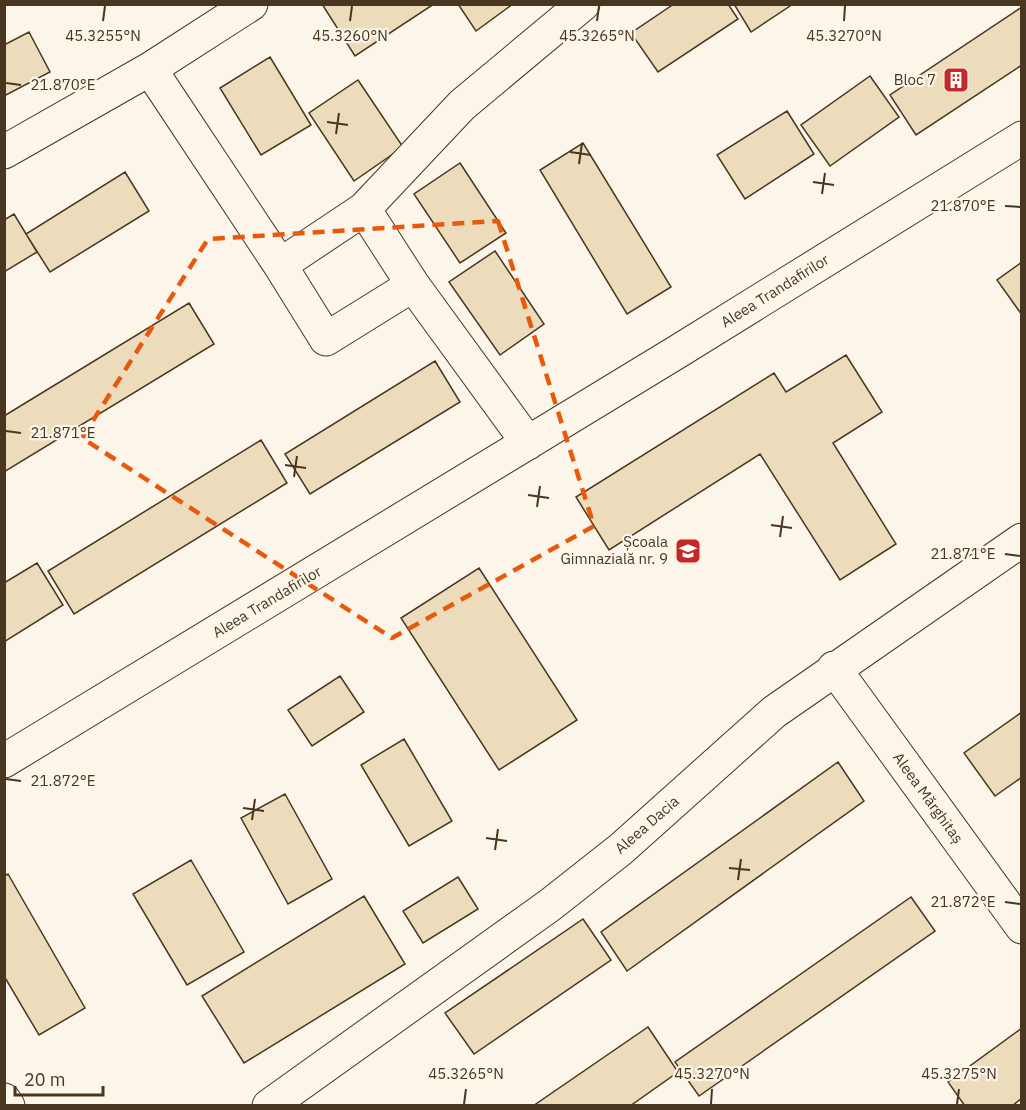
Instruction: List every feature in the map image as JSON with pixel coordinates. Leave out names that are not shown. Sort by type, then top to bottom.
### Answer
[{"type":"street","points":[[4,152],[150,69],[251,4]]},
{"type":"street","points":[[280,265],[364,209],[462,105],[583,4]]},
{"type":"street","points":[[150,69],[280,265],[326,339],[413,285]]},
{"type":"street","name":"Aleea Trandafirilor","points":[[4,761],[1022,138]]},
{"type":"street","points":[[364,209],[413,285],[528,442]]},
{"type":"street","name":"Aleea Dacia","points":[[284,1102],[550,905],[621,849],[774,712],[834,668],[1022,540]]},
{"type":"street","name":"Aleea Mărghitaș","points":[[834,668],[1022,927]]},
{"type":"street","points":[[4,1100],[8,1106]]},
{"type":"highlighted area","points":[[498,221],[594,526],[392,638],[82,438],[208,239]]},
{"type":"building","points":[[322,4],[434,4],[355,56]]},
{"type":"building","points":[[458,4],[513,4],[476,31]]},
{"type":"building","points":[[674,4],[728,4],[738,19],[658,72],[631,33]]},
{"type":"building","points":[[734,4],[793,4],[751,32]]},
{"type":"building","name":"Bloc 7","points":[[1022,7],[1022,65],[916,135],[890,95]]},
{"type":"building","points":[[29,32],[50,72],[4,96],[4,45]]},
{"type":"building","points":[[270,57],[311,125],[261,155],[220,88]]},
{"type":"building","points":[[870,76],[899,117],[830,166],[801,125]]},
{"type":"building","points":[[358,80],[403,147],[354,181],[309,113]]},
{"type":"building","points":[[787,111],[814,154],[745,199],[717,155]]},
{"type":"building","points":[[583,143],[671,287],[627,314],[540,170]]},
{"type":"building","points":[[460,163],[506,233],[460,263],[414,194]]},
{"type":"building","points":[[125,172],[149,211],[50,272],[26,234]]},
{"type":"building","points":[[14,214],[37,252],[4,272],[4,220]]},
{"type":"building","points":[[495,251],[544,324],[500,355],[449,282]]},
{"type":"building","points":[[1022,262],[1022,315],[997,280]]},
{"type":"building","points":[[189,303],[214,344],[4,472],[4,416]]},
{"type":"building","points":[[846,355],[882,412],[833,443],[896,544],[840,580],[760,454],[609,550],[576,497],[774,373],[786,392]]},
{"type":"building","points":[[435,361],[460,402],[310,494],[285,454]]},
{"type":"building","points":[[261,440],[287,483],[74,614],[48,571]]},
{"type":"building","points":[[37,563],[63,605],[4,642],[4,583]]},
{"type":"building","points":[[479,568],[577,720],[499,770],[401,618]]},
{"type":"building","points":[[340,676],[364,712],[312,746],[288,710]]},
{"type":"building","points":[[1022,712],[1022,777],[995,796],[964,753]]},
{"type":"building","points":[[404,739],[452,821],[409,846],[361,765]]},
{"type":"building","points":[[838,762],[864,801],[627,971],[601,932]]},
{"type":"building","points":[[285,794],[332,879],[288,904],[241,818]]},
{"type":"building","points":[[191,860],[244,952],[187,985],[133,894]]},
{"type":"building","points":[[8,874],[85,1008],[39,1035],[4,976],[4,876]]},
{"type":"building","points":[[458,877],[478,909],[423,943],[403,911]]},
{"type":"building","points":[[364,896],[405,964],[244,1063],[202,996]]},
{"type":"building","points":[[911,897],[935,931],[699,1096],[675,1062]]},
{"type":"building","points":[[583,919],[611,960],[474,1054],[445,1013]]},
{"type":"building","points":[[648,1027],[678,1072],[630,1106],[533,1106]]},
{"type":"building","points":[[1022,1028],[1022,1098],[1012,1106],[965,1106],[948,1082]]},
{"type":"place","name":"Bloc 7","points":[[956,80]]},
{"type":"place","name":"Școala Gimnazială nr. 9","points":[[688,551]]}]
